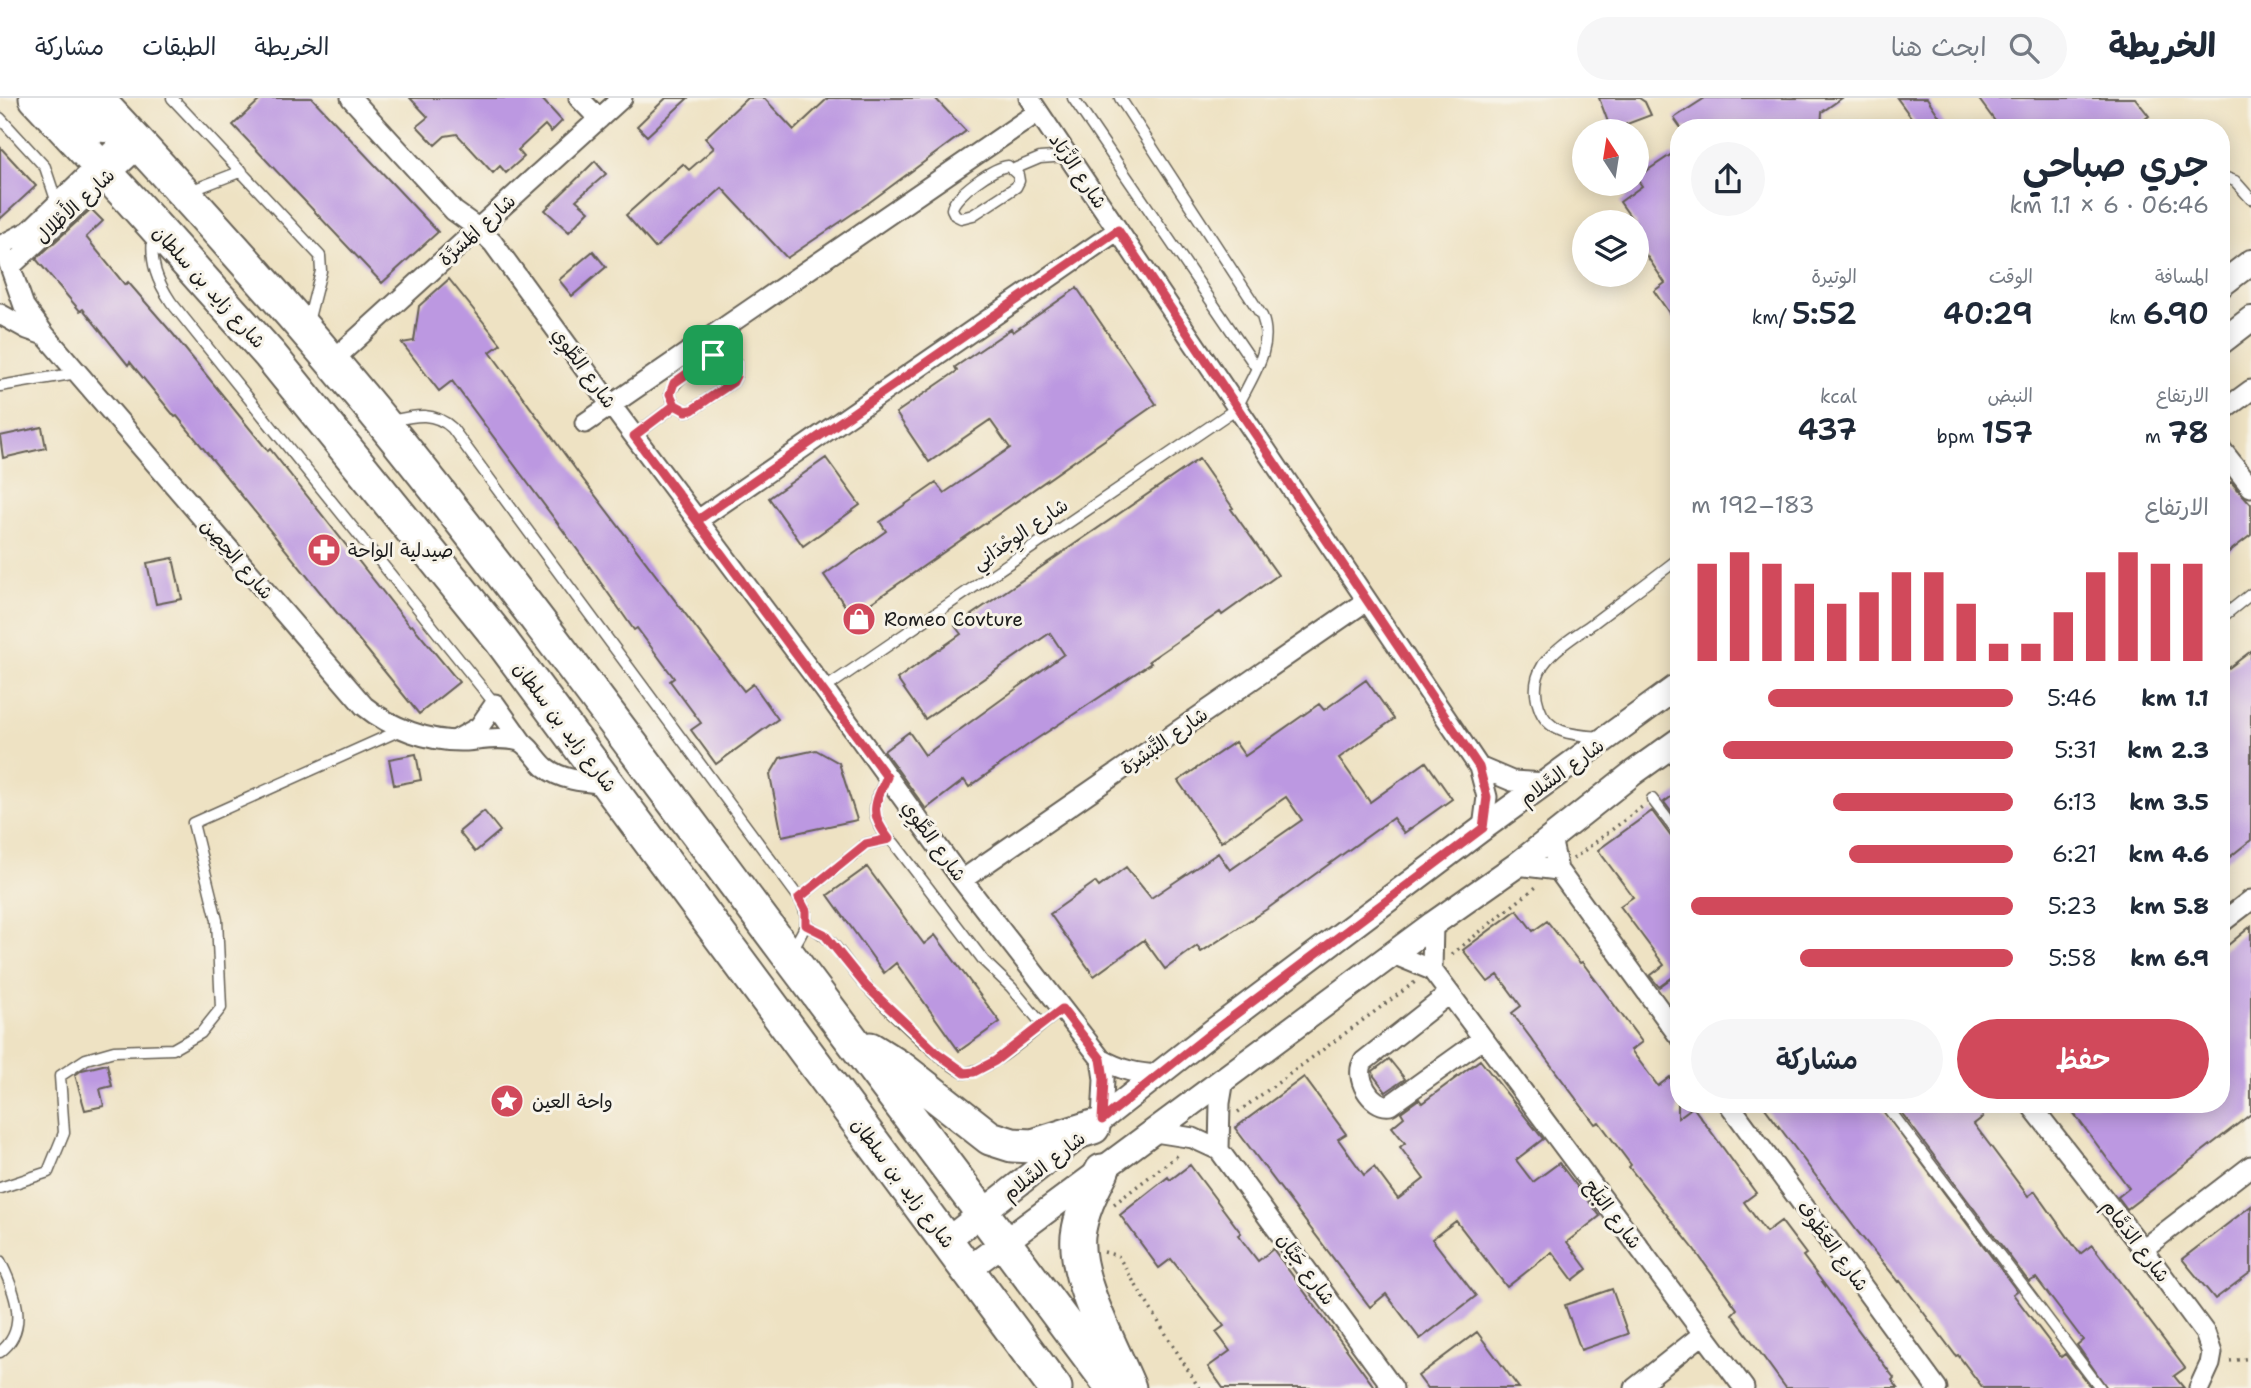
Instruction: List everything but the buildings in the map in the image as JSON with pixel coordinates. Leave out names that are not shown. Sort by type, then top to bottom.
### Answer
[{"type":"highway","name":"شارع زايد بن سلطان","points":[[36,98],[270,355],[500,639],[1055,1388]]},
{"type":"highway","points":[[69,98],[100,126],[120,124],[306,330],[383,422],[552,638],[788,956],[984,1213],[1112,1388]]},
{"type":"highway","points":[[107,174],[134,172],[208,242],[215,245],[230,244]]},
{"type":"highway","points":[[851,1038],[902,1069],[990,1138],[1012,1145],[1032,1146],[1097,1123]]},
{"type":"highway","points":[[1102,1171],[1087,1199],[1081,1218],[1077,1249],[1088,1291],[1129,1388]]},
{"type":"street","name":"شارع الطَّوِي","points":[[351,98],[454,211],[493,243],[824,689],[962,880],[1101,1059],[1119,1069],[1139,1074],[1160,1074]]},
{"type":"street","points":[[579,98],[599,119]]},
{"type":"street","name":"شارع المَسَرَّة","points":[[332,361],[622,98]]},
{"type":"street","points":[[585,423],[1033,105]]},
{"type":"street","name":"شارع الزَّبَاد","points":[[1033,105],[1479,767],[1487,797],[1483,828]]},
{"type":"street","name":"شارع الأَطْلال","points":[[0,293],[7,287],[7,263],[107,174],[120,124]]},
{"type":"street","name":"شارع الأَطْلال","points":[[0,246],[29,231],[57,203],[107,174]]},
{"type":"street","points":[[698,520],[1118,230]]},
{"type":"street","points":[[2230,278],[2251,262]]},
{"type":"street","name":"شارع الحِصِن","points":[[7,263],[24,306],[45,335],[364,706],[376,716],[403,729],[455,741],[501,739],[522,742]]},
{"type":"street","name":"شارع الحِصِن","points":[[0,314],[27,329],[45,335]]},
{"type":"street","points":[[2230,335],[2251,320]]},
{"type":"street","points":[[2230,405],[2251,390]]},
{"type":"street","points":[[2230,460],[2251,487]]},
{"type":"street","name":"شارع التَّبْشِرَة","points":[[962,880],[1366,601]]},
{"type":"street","name":"شارع السَّلام","points":[[946,1241],[1483,828],[1670,692]]},
{"type":"street","points":[[455,741],[479,727],[495,704],[522,742],[548,769],[559,775],[608,784]]},
{"type":"street","name":"شارع السَّلام","points":[[967,1270],[1517,864],[1670,747]]},
{"type":"street","points":[[1479,767],[1512,781],[1548,783]]},
{"type":"street","points":[[1550,838],[1558,870],[1670,1024]]},
{"type":"street","points":[[1517,864],[1558,870]]},
{"type":"street","points":[[2230,916],[2251,900]]},
{"type":"street","points":[[1393,954],[1432,970],[1433,924]]},
{"type":"street","name":"شارع البَلَح","points":[[1432,970],[1703,1334],[1733,1384]]},
{"type":"street","points":[[1449,994],[1364,1061],[1359,1068],[1359,1077],[1363,1084],[1378,1103],[1390,1105],[1482,1039]]},
{"type":"street","points":[[1097,1123],[1104,1079],[1101,1059]]},
{"type":"street","points":[[1219,1150],[1224,1079]]},
{"type":"street","name":"شارع العَطُوف","points":[[1736,1113],[1937,1388]]},
{"type":"street","name":"شارع الدَمَّام","points":[[2037,1113],[2205,1333],[2212,1353],[2199,1388]]},
{"type":"street","name":"شارع جَيَّان","points":[[1155,1132],[1198,1139],[1219,1150],[1393,1388]]},
{"type":"street","points":[[2143,1249],[2251,1166]]},
{"type":"street","points":[[1635,1388],[1703,1334]]},
{"type":"lane","points":[[172,98],[320,256],[321,271],[306,330]]},
{"type":"lane","points":[[1073,98],[1256,367]]},
{"type":"lane","points":[[1119,98],[1266,326],[1267,338],[1262,357],[1237,408]]},
{"type":"lane","points":[[0,118],[45,167],[57,203]]},
{"type":"lane","points":[[1014,169],[1019,181],[1016,187],[968,218],[955,215],[952,209],[957,197],[995,170],[1008,166],[1014,169],[1040,158],[1068,156]]},
{"type":"lane","points":[[184,193],[242,171]]},
{"type":"lane","points":[[2230,179],[2235,181],[2251,199]]},
{"type":"lane","points":[[155,226],[152,246],[155,275],[171,302],[495,704]]},
{"type":"lane","points":[[713,355],[726,355],[736,363],[733,382],[698,407],[686,411],[675,405],[670,394],[674,383],[708,358],[713,355]]},
{"type":"lane","points":[[0,386],[78,373]]},
{"type":"lane","points":[[634,436],[675,405]]},
{"type":"lane","name":"شارع الوِجْدَانِي","points":[[824,689],[1237,408]]},
{"type":"lane","points":[[383,422],[425,415],[435,416],[452,428],[799,898],[806,911],[806,925],[788,956]]},
{"type":"lane","points":[[1609,738],[1573,735],[1549,724],[1542,716],[1537,703],[1538,674],[1556,651],[1670,565]]},
{"type":"lane","points":[[2230,611],[2251,594]]},
{"type":"lane","points":[[0,1188],[48,1172],[64,1133],[60,1076],[86,1059],[114,1051],[173,1049],[201,1033],[221,1008],[217,920],[192,823],[403,729]]},
{"type":"lane","points":[[887,777],[874,809],[878,823],[984,961],[1011,987],[1042,1024]]},
{"type":"lane","points":[[1653,799],[1670,822]]},
{"type":"lane","points":[[799,898],[866,844],[889,839]]},
{"type":"lane","points":[[806,925],[824,934],[866,986],[937,1053],[965,1073],[982,1069],[1062,1009]]},
{"type":"lane","points":[[1892,1113],[2100,1388]]},
{"type":"lane","points":[[0,1261],[12,1283],[18,1317],[11,1342],[0,1352]]},
{"type":"path","points":[[1219,1125],[1432,970],[1653,799]]},
{"type":"path","points":[[1109,1208],[1198,1139]]},
{"type":"path","points":[[1077,1249],[1118,1256],[1199,1388]]},
{"type":"place","name":"صيدلية الواحة","points":[[324,550]]},
{"type":"place","name":"Romeo Covture","points":[[859,619]]},
{"type":"place","name":"واحة العين","points":[[507,1101]]},
{"type":"route","points":[[713,355],[674,383],[670,394],[675,405],[634,436],[887,777],[874,809],[878,823],[889,839],[866,844],[799,898],[806,911],[806,925],[824,934],[866,986],[937,1053],[959,1070],[965,1073],[982,1069],[1062,1009],[1101,1059],[1104,1079],[1102,1120],[1216,1029],[1483,828],[1487,797],[1479,767],[1118,230],[698,520],[634,436],[675,405],[686,411],[692,410],[733,382],[736,363],[726,355],[713,355]]}]
